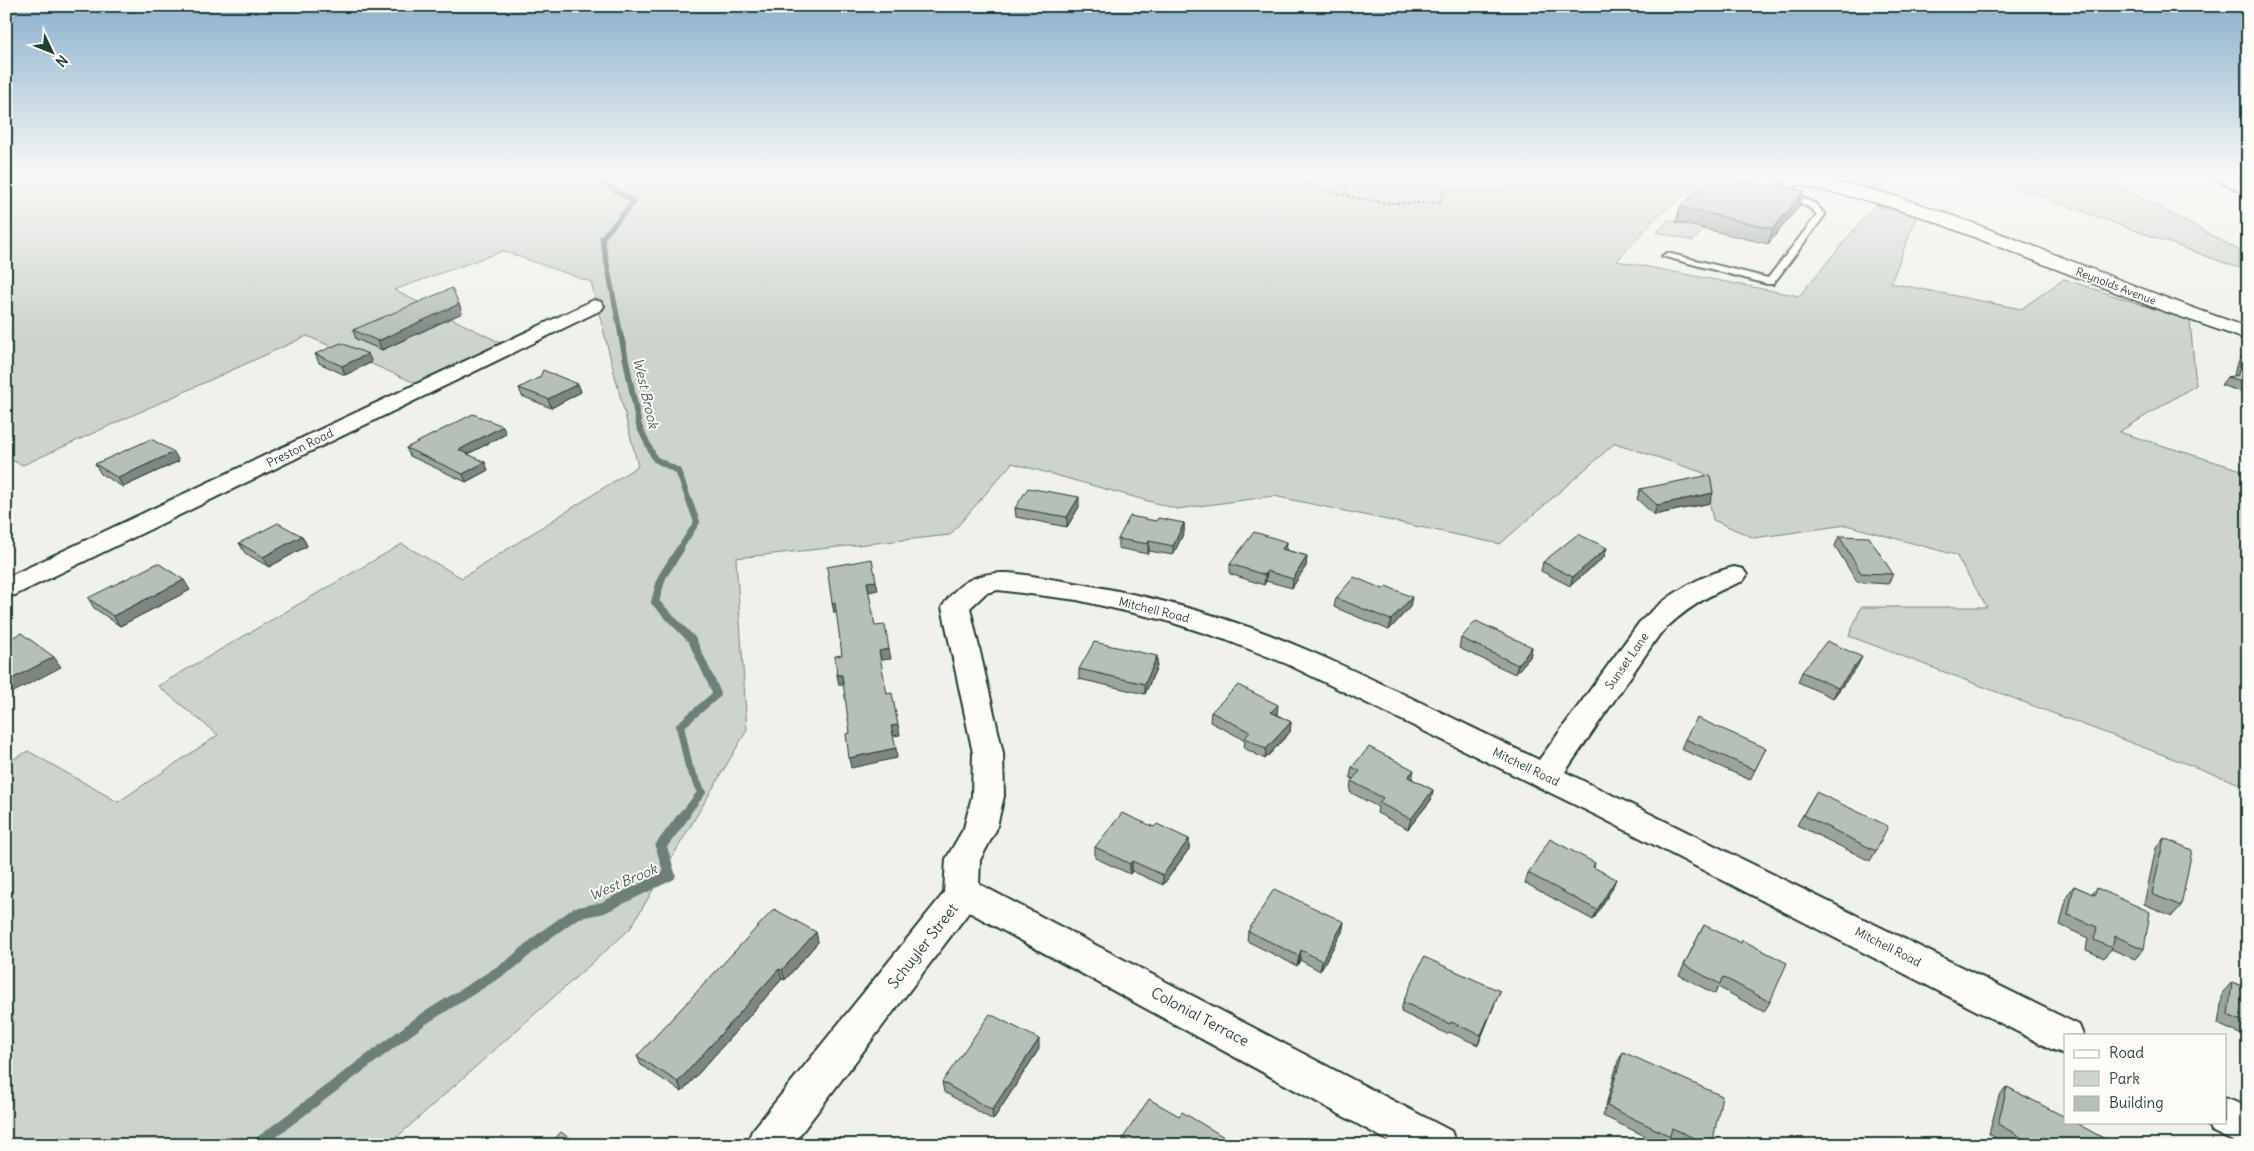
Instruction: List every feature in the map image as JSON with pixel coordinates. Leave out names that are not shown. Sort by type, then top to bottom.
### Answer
[{"type":"street","name":"Reynolds Avenue","points":[[1971,230],[2248,334]]},
{"type":"street","name":"Preston Road","points":[[6,589],[594,306]]},
{"type":"street","name":"Sunset Lane","points":[[1545,776],[1649,629],[1665,612],[1686,596],[1734,575]]},
{"type":"street","name":"Mitchell Road","points":[[963,597],[976,587],[992,582],[1009,582],[1074,591],[1171,612],[1244,636],[1297,657],[1545,776],[2064,1036]]},
{"type":"street","name":"Schuyler Street","points":[[766,1145],[961,897],[963,859],[980,830],[988,796],[988,753],[956,607],[963,597]]},
{"type":"street","name":"Colonial Terrace","points":[[961,891],[1437,1145]]},
{"type":"street","points":[[2226,1117],[2248,1128]]},
{"type":"lane","points":[[1667,256],[1770,282],[1809,230]]},
{"type":"green space","points":[[6,230],[1645,230],[1617,261],[1799,296],[1854,230],[1911,230],[1891,283],[2021,309],[2064,279],[2190,321],[2196,385],[2119,432],[2248,472],[2248,787],[1849,636],[1861,607],[1987,607],[1956,555],[1846,525],[1754,538],[1713,520],[1704,473],[1615,443],[1500,544],[1274,496],[1177,509],[1012,463],[950,535],[736,558],[747,730],[630,929],[388,1145],[6,1145],[6,763],[28,751],[118,802],[218,735],[158,686],[402,544],[462,578],[638,466],[591,282],[503,251],[394,290],[509,347],[427,388],[307,336],[23,465],[6,458]]},
{"type":"green space","points":[[1659,230],[1704,230],[1693,241],[1657,232]]},
{"type":"green space","points":[[2133,230],[2201,230],[2239,250],[2239,268]]},
{"type":"building","points":[[452,288],[459,304],[378,341],[353,330]]},
{"type":"building","points":[[341,343],[368,354],[342,366],[315,354]]},
{"type":"building","points":[[2241,357],[2248,361],[2248,383],[2227,377],[2238,375]]},
{"type":"building","points":[[543,370],[578,384],[548,399],[519,388],[540,377]]},
{"type":"building","points":[[473,414],[503,426],[459,450],[485,462],[463,474],[406,448]]},
{"type":"building","points":[[151,439],[174,452],[118,478],[95,464]]},
{"type":"building","points":[[1710,475],[1713,493],[1657,505],[1640,489]]},
{"type":"building","points":[[1028,488],[1079,497],[1067,517],[1015,508]]},
{"type":"building","points":[[1130,516],[1156,521],[1158,518],[1184,523],[1173,546],[1149,541],[1148,544],[1118,539]]},
{"type":"building","points":[[278,523],[302,536],[263,557],[239,543]]},
{"type":"building","points":[[1254,532],[1287,542],[1282,549],[1307,556],[1293,579],[1267,571],[1265,575],[1230,564]]},
{"type":"building","points":[[1578,534],[1607,548],[1573,577],[1543,562]]},
{"type":"building","points":[[1839,536],[1869,537],[1893,574],[1861,573]]},
{"type":"building","points":[[872,559],[876,581],[867,582],[875,626],[885,625],[889,649],[879,651],[887,694],[892,693],[898,725],[891,726],[896,748],[849,758],[846,734],[850,733],[842,675],[837,675],[835,656],[842,655],[835,603],[832,603],[827,567]]},
{"type":"building","points":[[158,563],[184,580],[113,616],[88,598]]},
{"type":"building","points":[[1354,577],[1383,589],[1386,586],[1412,597],[1391,620],[1336,598]]},
{"type":"building","points":[[1476,621],[1532,647],[1518,665],[1461,638]]},
{"type":"building","points":[[21,633],[54,657],[6,682],[6,641]]},
{"type":"building","points":[[1827,641],[1862,657],[1838,688],[1802,672]]},
{"type":"building","points":[[1094,642],[1157,656],[1145,684],[1079,669]]},
{"type":"building","points":[[1238,685],[1278,705],[1271,712],[1291,722],[1266,749],[1245,738],[1250,732],[1211,712]]},
{"type":"building","points":[[1697,718],[1766,748],[1755,770],[1685,739]]},
{"type":"building","points":[[1369,747],[1414,770],[1408,777],[1433,790],[1411,819],[1379,803],[1383,798],[1351,781],[1360,771],[1352,767]]},
{"type":"building","points":[[1816,792],[1888,826],[1876,851],[1803,815]]},
{"type":"building","points":[[1122,813],[1154,827],[1157,824],[1189,839],[1163,875],[1132,861],[1130,864],[1095,847]]},
{"type":"building","points":[[2164,838],[2192,850],[2181,906],[2152,894]]},
{"type":"building","points":[[1550,839],[1595,863],[1593,867],[1616,879],[1597,910],[1528,873]]},
{"type":"building","points":[[2074,886],[2095,895],[2097,888],[2150,912],[2144,949],[2115,936],[2112,948],[2094,940],[2097,927],[2068,915]]},
{"type":"building","points":[[1274,889],[1344,922],[1322,961],[1301,950],[1299,956],[1248,931]]},
{"type":"building","points":[[774,909],[816,932],[782,970],[779,969],[678,1082],[637,1056]]},
{"type":"building","points":[[1704,925],[1741,943],[1742,940],[1787,963],[1770,1002],[1723,977],[1720,984],[1684,965]]},
{"type":"building","points":[[1424,957],[1500,991],[1481,1035],[1451,1022],[1450,1024],[1403,1002]]},
{"type":"building","points":[[2232,982],[2248,989],[2248,1024],[2228,1015]]},
{"type":"building","points":[[990,1014],[1039,1039],[992,1110],[942,1082]]},
{"type":"building","points":[[1623,1052],[1722,1096],[1712,1145],[1672,1128],[1670,1136],[1607,1106]]},
{"type":"building","points":[[2007,1087],[2064,1116],[2064,1124],[2078,1124],[2116,1145],[2035,1145],[1998,1124]]},
{"type":"building","points":[[1149,1099],[1179,1116],[1182,1112],[1229,1140],[1226,1145],[1133,1145],[1123,1138]]},
{"type":"building","points":[[561,1132],[578,1145],[549,1145]]},
{"type":"waterway","name":"West Brook","points":[[609,230],[602,238],[622,341]]},
{"type":"waterway","name":"West Brook","points":[[622,340],[639,426],[655,459],[678,471],[697,522],[679,550]]},
{"type":"waterway","name":"West Brook","points":[[680,549],[662,577],[655,602],[692,640],[717,694],[680,726],[689,767],[702,792],[684,815]]},
{"type":"waterway","name":"West Brook","points":[[256,1145],[422,1020],[510,965],[544,936],[576,913],[602,908],[670,875],[661,846],[685,814]]}]
